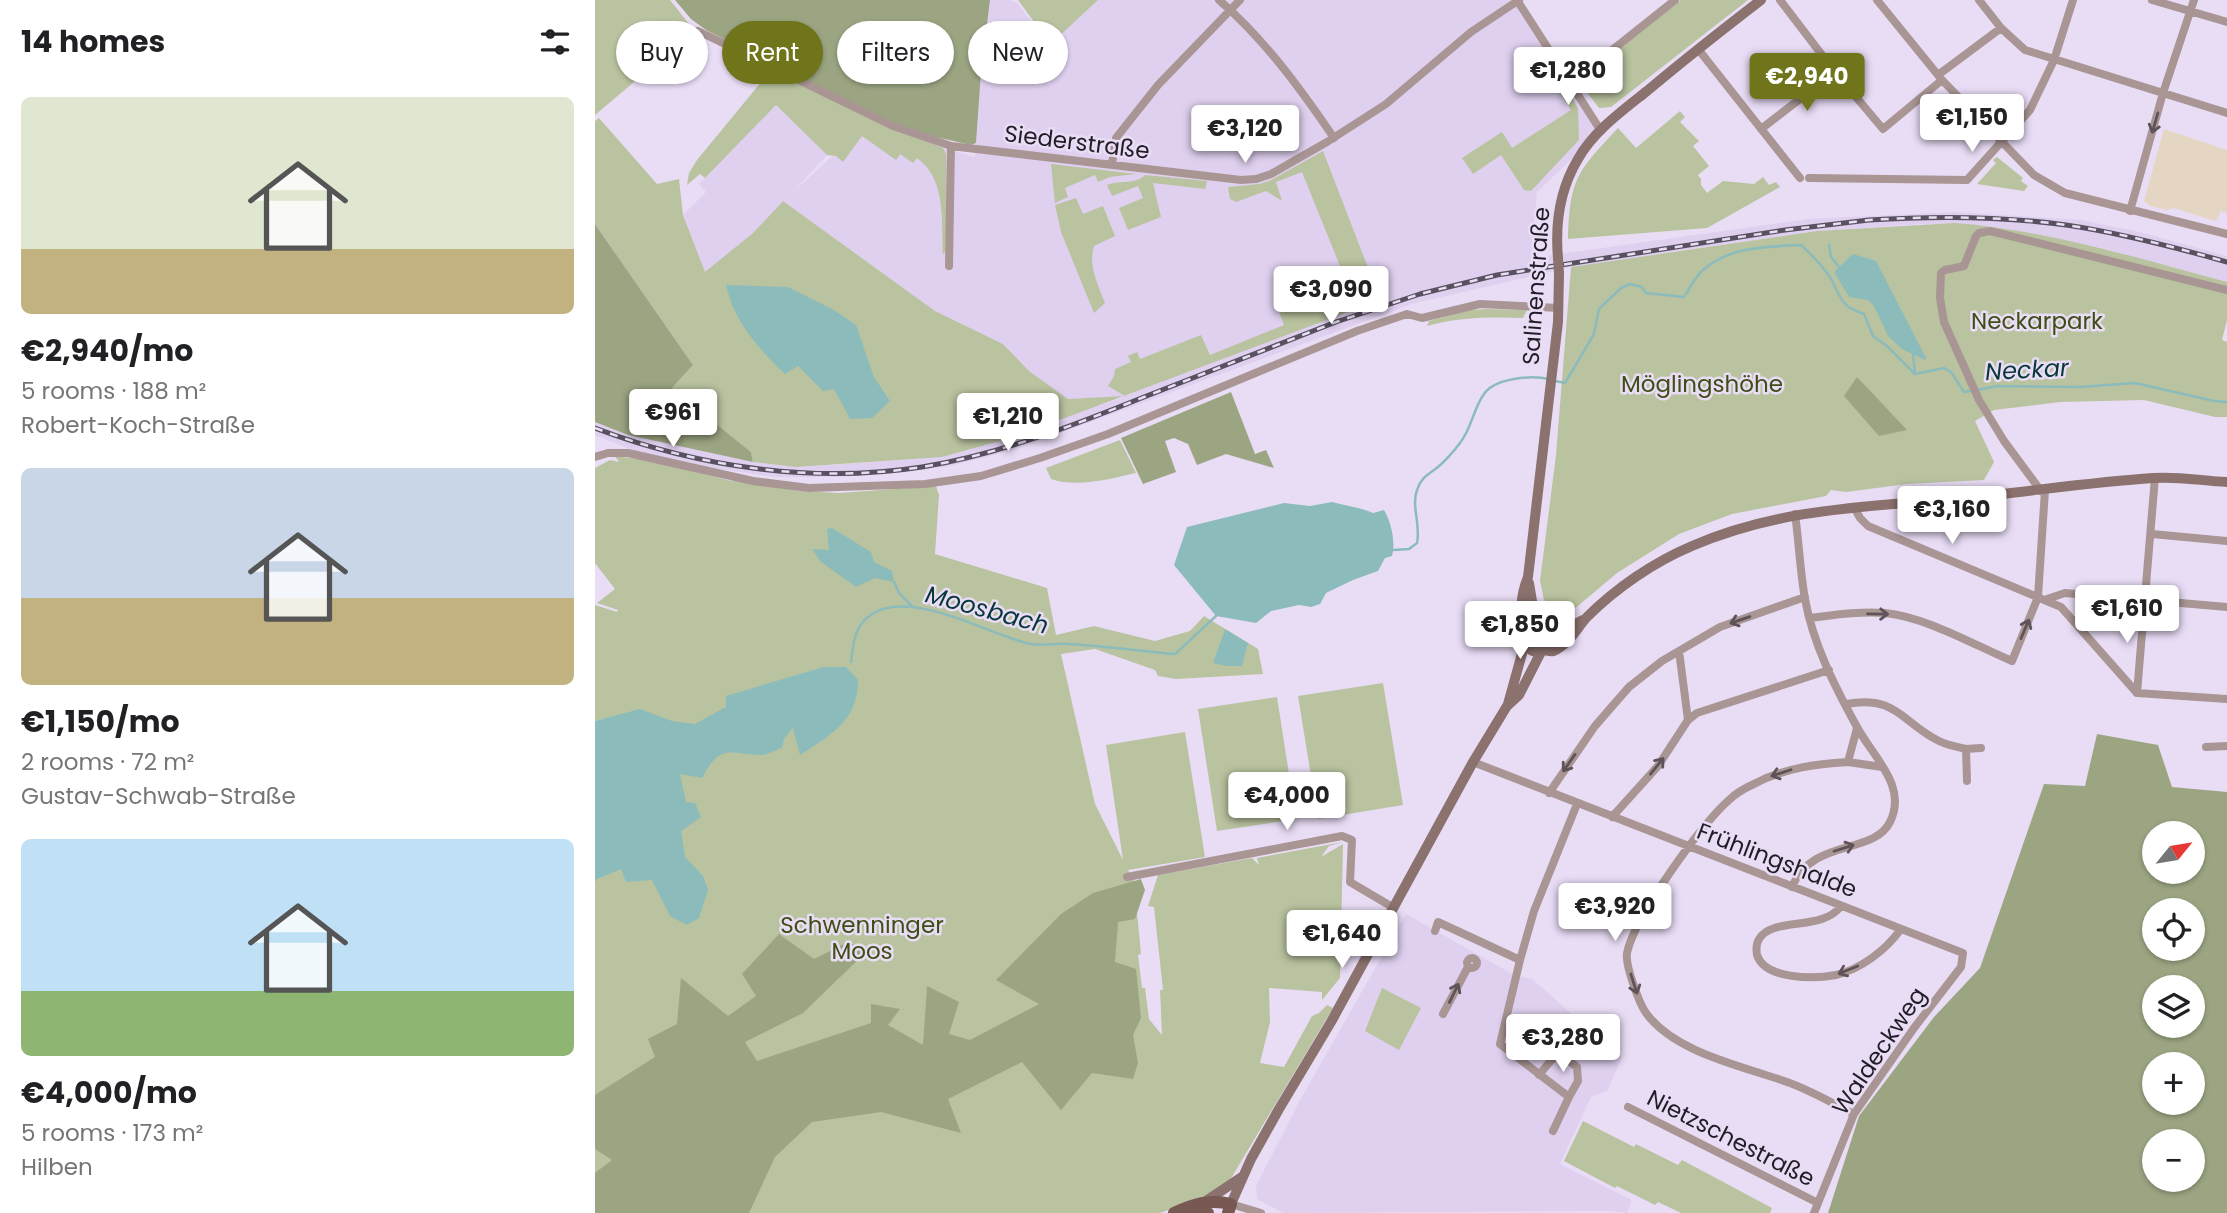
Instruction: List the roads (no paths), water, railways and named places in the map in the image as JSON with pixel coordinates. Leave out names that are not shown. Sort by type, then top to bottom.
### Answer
[{"type":"main road","name":"Salinenstraße","points":[[1507,706],[1526,637],[1522,614],[1559,308],[1556,232],[1563,194],[1578,158],[1601,131],[1761,0]]},
{"type":"main road","points":[[1586,618],[1574,636],[1555,651],[1530,649],[1526,637],[1534,626],[1547,630],[1570,627],[1586,618],[1618,590],[1681,551],[1734,529],[1795,514],[2155,477],[2227,482]]},
{"type":"main road","name":"Salinenstraße","points":[[1528,577],[1533,607],[1547,630]]},
{"type":"main road","points":[[1174,1213],[1207,1207],[1230,1208],[1242,1177],[1473,762],[1507,706],[1519,695],[1542,651],[1551,642],[1547,630]]},
{"type":"main road","points":[[1207,1207],[1242,1177]]},
{"type":"street","points":[[1219,0],[1299,85],[1334,138]]},
{"type":"street","points":[[1112,164],[1116,138],[1158,85],[1240,0]]},
{"type":"street","points":[[1518,0],[1601,131]]},
{"type":"street","name":"Siederstraße","points":[[708,36],[893,126],[951,146],[1215,177],[1256,179],[1271,174],[1334,138],[1386,104],[1471,32],[1518,0]]},
{"type":"street","points":[[1571,83],[1675,0]]},
{"type":"street","points":[[1780,0],[1883,129],[2001,28]]},
{"type":"street","points":[[1877,0],[1940,78],[2034,174],[2065,193],[2227,234]]},
{"type":"street","points":[[1979,0],[2001,28],[2025,50],[2227,113]]},
{"type":"street","points":[[1698,49],[1761,129],[1805,178],[1967,180],[2030,110],[2054,60],[2073,0]]},
{"type":"street","points":[[2152,0],[2227,22]]},
{"type":"street","points":[[2130,211],[2194,0]]},
{"type":"street","points":[[1761,129],[1835,72]]},
{"type":"street","points":[[949,266],[951,146]]},
{"type":"street","points":[[1810,618],[1886,613],[1919,621],[2012,661],[2042,598],[2043,490],[2004,441],[1977,396],[1944,322],[1940,298],[1941,273],[1964,266],[1979,233],[1990,231],[2227,290]]},
{"type":"street","points":[[595,457],[608,453],[628,453],[753,481],[809,488],[890,486],[970,478],[1097,438],[1357,331],[1407,314],[1422,318],[1479,304],[1559,308]]},
{"type":"street","points":[[2137,693],[2155,477]]},
{"type":"street","points":[[1854,507],[1868,526],[2061,607],[2137,693],[2227,699]]},
{"type":"street","points":[[1792,887],[1798,873],[1824,854],[1871,839],[1884,831],[1891,822],[1896,801],[1894,786],[1857,728],[1829,670],[1810,618],[1795,514]]},
{"type":"street","points":[[2152,534],[2227,541]]},
{"type":"street","points":[[2042,598],[2065,593],[2227,607]]},
{"type":"street","points":[[1549,793],[1595,726],[1629,687],[1662,661],[1720,627],[1805,597]]},
{"type":"street","points":[[1679,651],[1688,720]]},
{"type":"street","points":[[1612,817],[1658,766],[1688,720],[1697,713],[1829,670]]},
{"type":"street","points":[[1846,704],[1875,702],[1892,707],[1939,741],[1966,749],[1980,748]]},
{"type":"street","points":[[1848,762],[1857,728]]},
{"type":"street","points":[[2206,747],[2227,746]]},
{"type":"street","points":[[1966,749],[1967,781]]},
{"type":"street","name":"Frühlingshalde","points":[[1473,762],[1963,953]]},
{"type":"street","points":[[1854,1114],[1788,1082],[1723,1062],[1685,1044],[1661,1028],[1645,1012],[1626,956],[1639,926],[1688,846],[1730,799],[1777,773],[1805,766],[1848,762],[1882,767]]},
{"type":"street","points":[[1569,1097],[1500,1044],[1534,911],[1577,804]]},
{"type":"street","points":[[1127,877],[1342,836],[1352,840],[1350,882],[1394,908]]},
{"type":"street","points":[[1841,906],[1832,916],[1763,933],[1757,942],[1756,952],[1760,962],[1769,969],[1790,976],[1837,974],[1872,958],[1894,939],[1901,929]]},
{"type":"street","points":[[1435,931],[1439,922],[1520,960]]},
{"type":"street","name":"Waldeckweg","points":[[1814,1213],[1854,1114],[1914,1028],[1961,967],[1963,953]]},
{"type":"street","points":[[1443,1014],[1468,967]]},
{"type":"street","points":[[1539,1075],[1553,1058],[1564,1057],[1577,1067],[1578,1081],[1553,1131]]},
{"type":"street","name":"Nietzschestraße","points":[[1627,1107],[1818,1203]]},
{"type":"street","points":[[1230,1208],[1261,1213]]},
{"type":"waterway","name":"Moosbach","points":[[1555,381],[1565,383],[1594,334],[1599,309],[1621,288],[1630,284],[1642,287],[1646,293],[1684,297],[1700,273],[1725,256],[1749,249],[1801,245],[1831,279],[1846,305],[1864,314],[1873,336],[1915,374]]},
{"type":"waterway","name":"Neckar","points":[[1829,245],[1831,257],[1840,268]]},
{"type":"waterway","name":"Neckar","points":[[1913,355],[1915,374],[1944,368],[1951,372],[1964,392],[1971,391]]},
{"type":"waterway","name":"Moosbach","points":[[1394,550],[1409,549],[1417,543],[1415,496],[1419,486],[1460,443],[1484,394],[1496,384],[1505,381],[1533,377],[1549,379]]},
{"type":"waterway","name":"Neckar","points":[[1977,390],[1997,386],[2080,387],[2135,383],[2227,402]]},
{"type":"waterway","points":[[894,582],[899,593],[913,607]]},
{"type":"waterway","name":"Moosbach","points":[[851,662],[860,626],[875,612],[895,607],[918,608],[943,614],[1031,644],[1081,645],[1175,654],[1216,616]]},
{"type":"railway","points":[[595,428],[674,453],[756,468],[839,474],[922,467],[979,455],[1035,438],[1336,322],[1420,294],[1497,275],[1785,230],[1869,220],[1967,218],[2042,222],[2127,236],[2227,262]]},
{"type":"park label","name":"Neckarpark","points":[[2037,321]]},
{"type":"park label","name":"Möglingshöhe","points":[[1702,384]]},
{"type":"park label","name":"Schwenninger Moos","points":[[862,938]]}]
